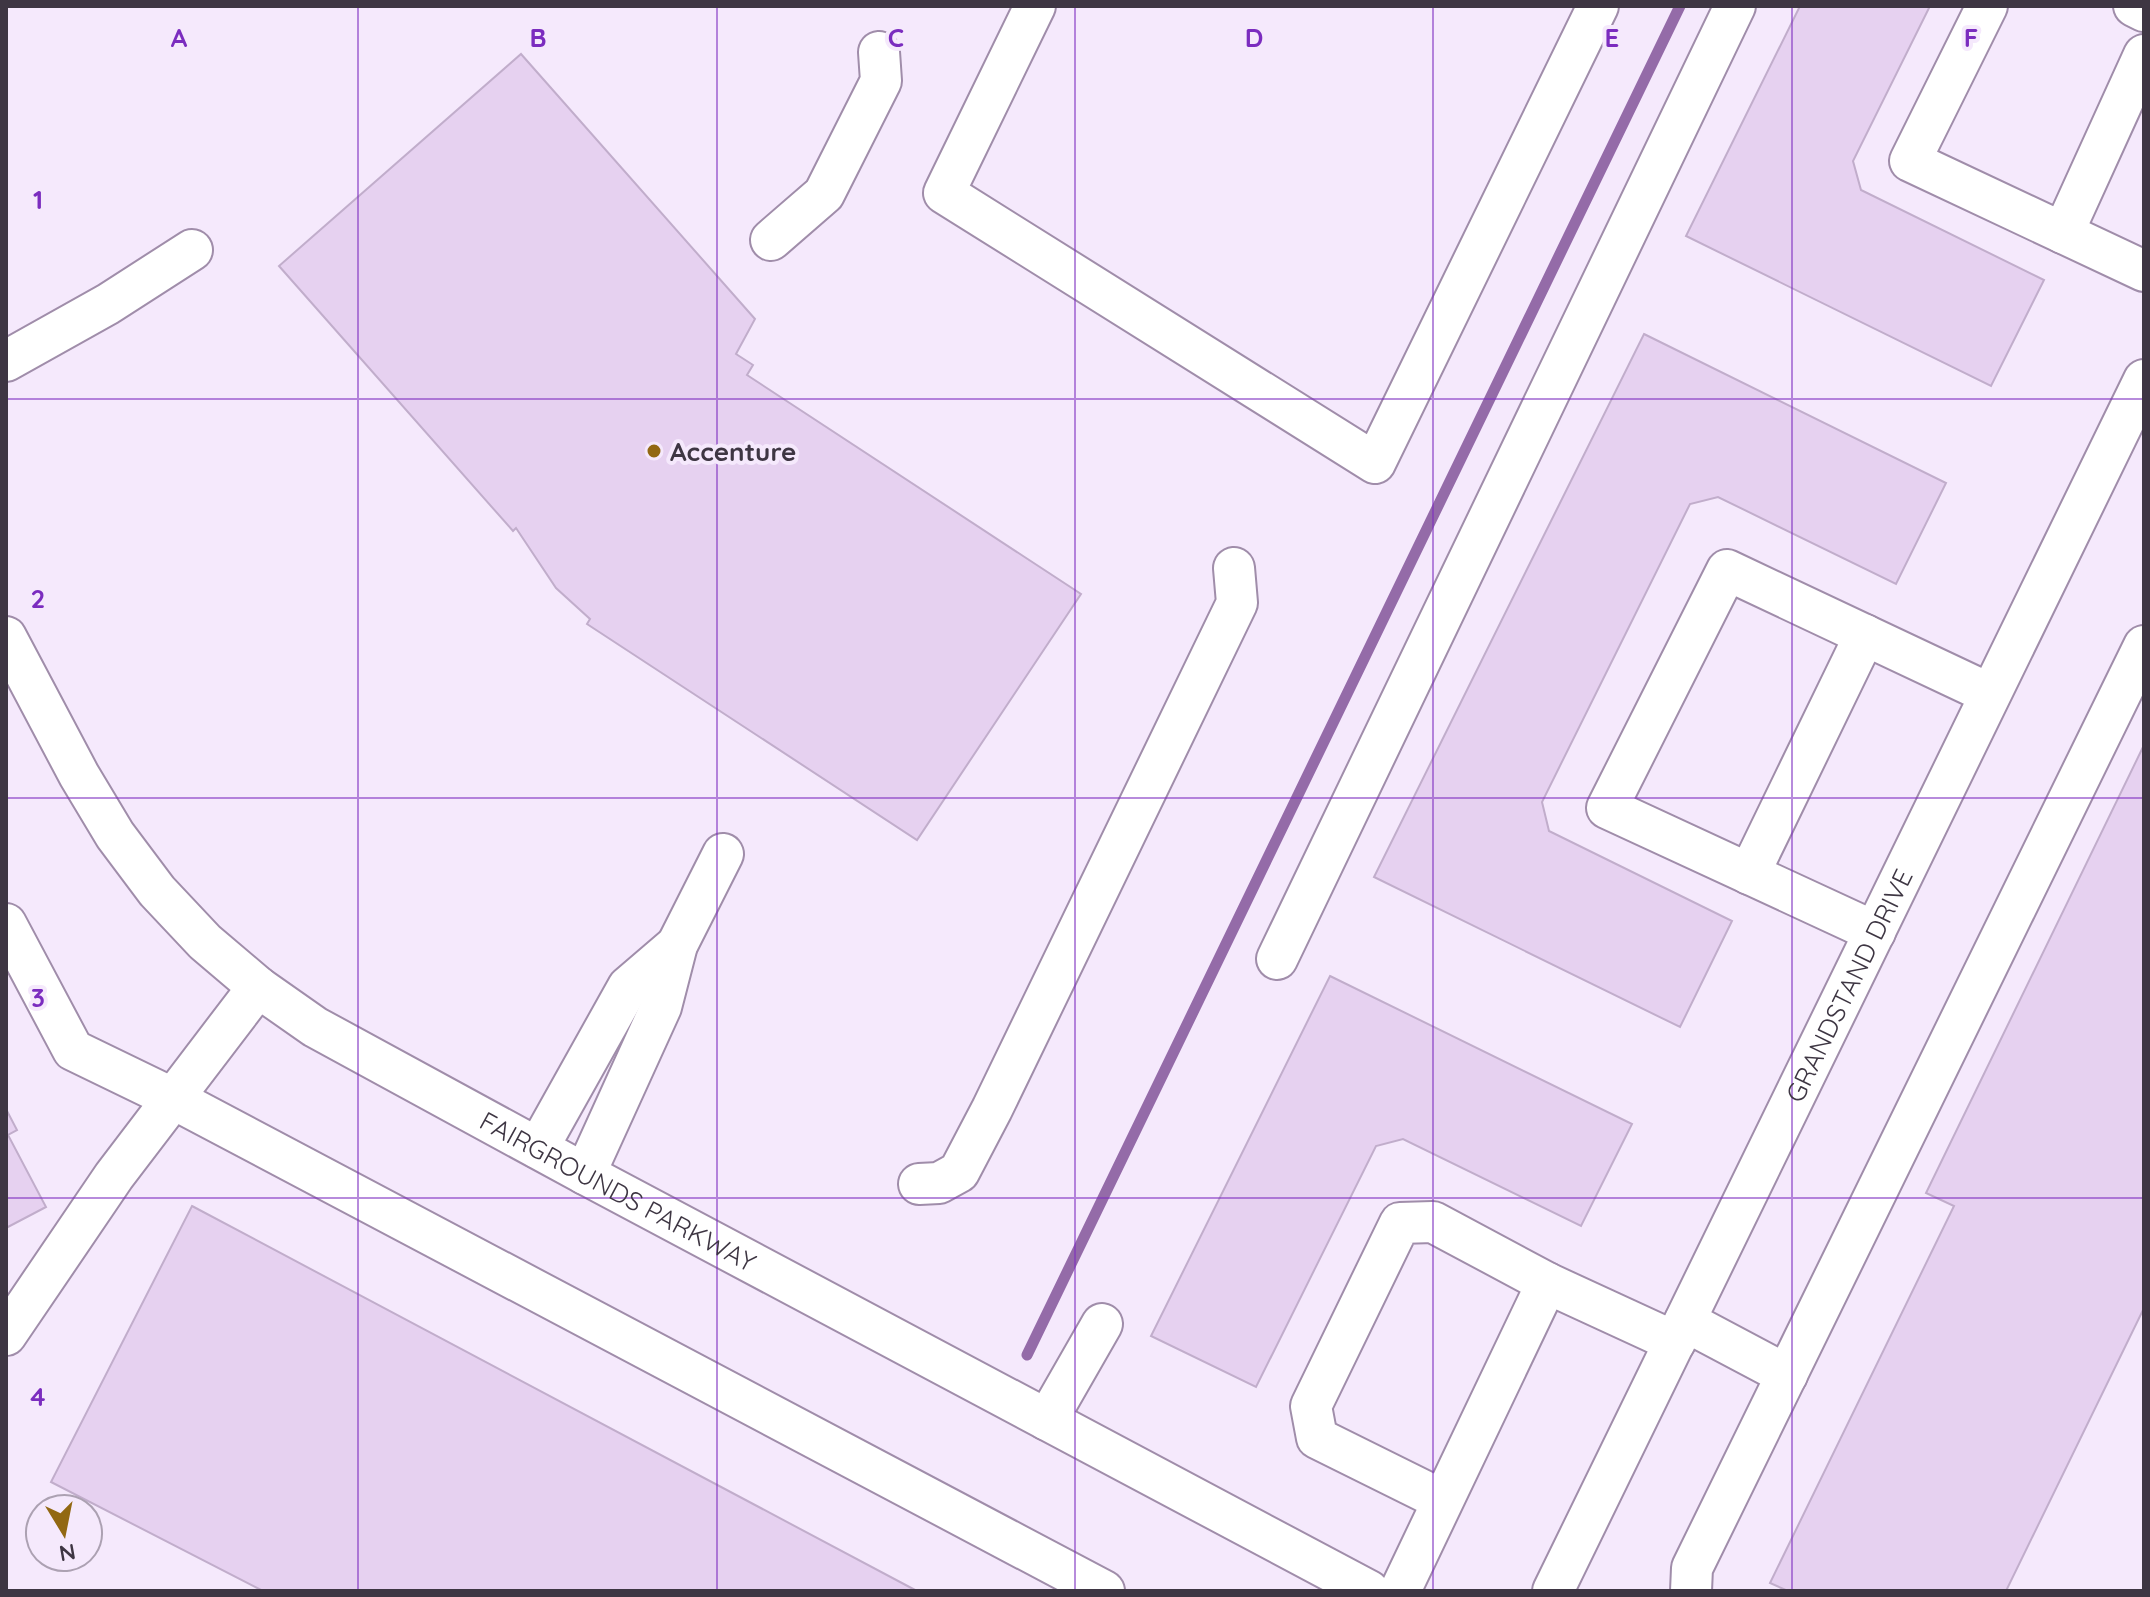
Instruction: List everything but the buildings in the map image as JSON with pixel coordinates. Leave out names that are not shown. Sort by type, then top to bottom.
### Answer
[{"type":"street","points":[[1035,6],[944,193],[1375,463],[1598,6]]},
{"type":"street","points":[[1277,959],[1735,6]]},
{"type":"street","points":[[1987,6],[1910,161],[2144,271]]},
{"type":"street","points":[[2134,6],[2144,11]]},
{"type":"street","points":[[771,240],[824,194],[881,81],[879,52]]},
{"type":"street","points":[[2063,233],[2144,55]]},
{"type":"street","points":[[6,361],[108,304],[192,250]]},
{"type":"street","name":"GRANDSTAND DRIVE","points":[[1553,1591],[2144,380]]},
{"type":"street","points":[[919,1184],[939,1183],[959,1172],[992,1109],[1237,603],[1234,568]]},
{"type":"street","points":[[1875,932],[1607,808],[1727,570],[1990,694]]},
{"type":"street","points":[[1749,874],[1865,635]]},
{"type":"street","name":"FAIRGROUNDS PARKWAY","points":[[6,637],[79,775],[115,835],[157,891],[205,942],[258,987],[315,1027],[1369,1591]]},
{"type":"street","points":[[1691,1591],[1692,1568],[2144,646]]},
{"type":"street","points":[[585,1174],[661,1007],[677,945],[723,854]]},
{"type":"street","points":[[6,924],[73,1050],[172,1098],[1104,1591]]},
{"type":"street","points":[[538,1148],[628,987],[677,945]]},
{"type":"street","points":[[6,1335],[114,1176],[258,987]]},
{"type":"street","points":[[1442,1500],[1317,1438],[1311,1406],[1400,1223],[1433,1222],[1547,1283],[1680,1331],[1787,1375]]},
{"type":"street","points":[[1400,1591],[1547,1283]]},
{"type":"street","points":[[1047,1420],[1102,1324]]},
{"type":"waterway","points":[[1027,1355],[1680,6]]},
{"type":"place","name":"Accenture","points":[[654,451]]}]
